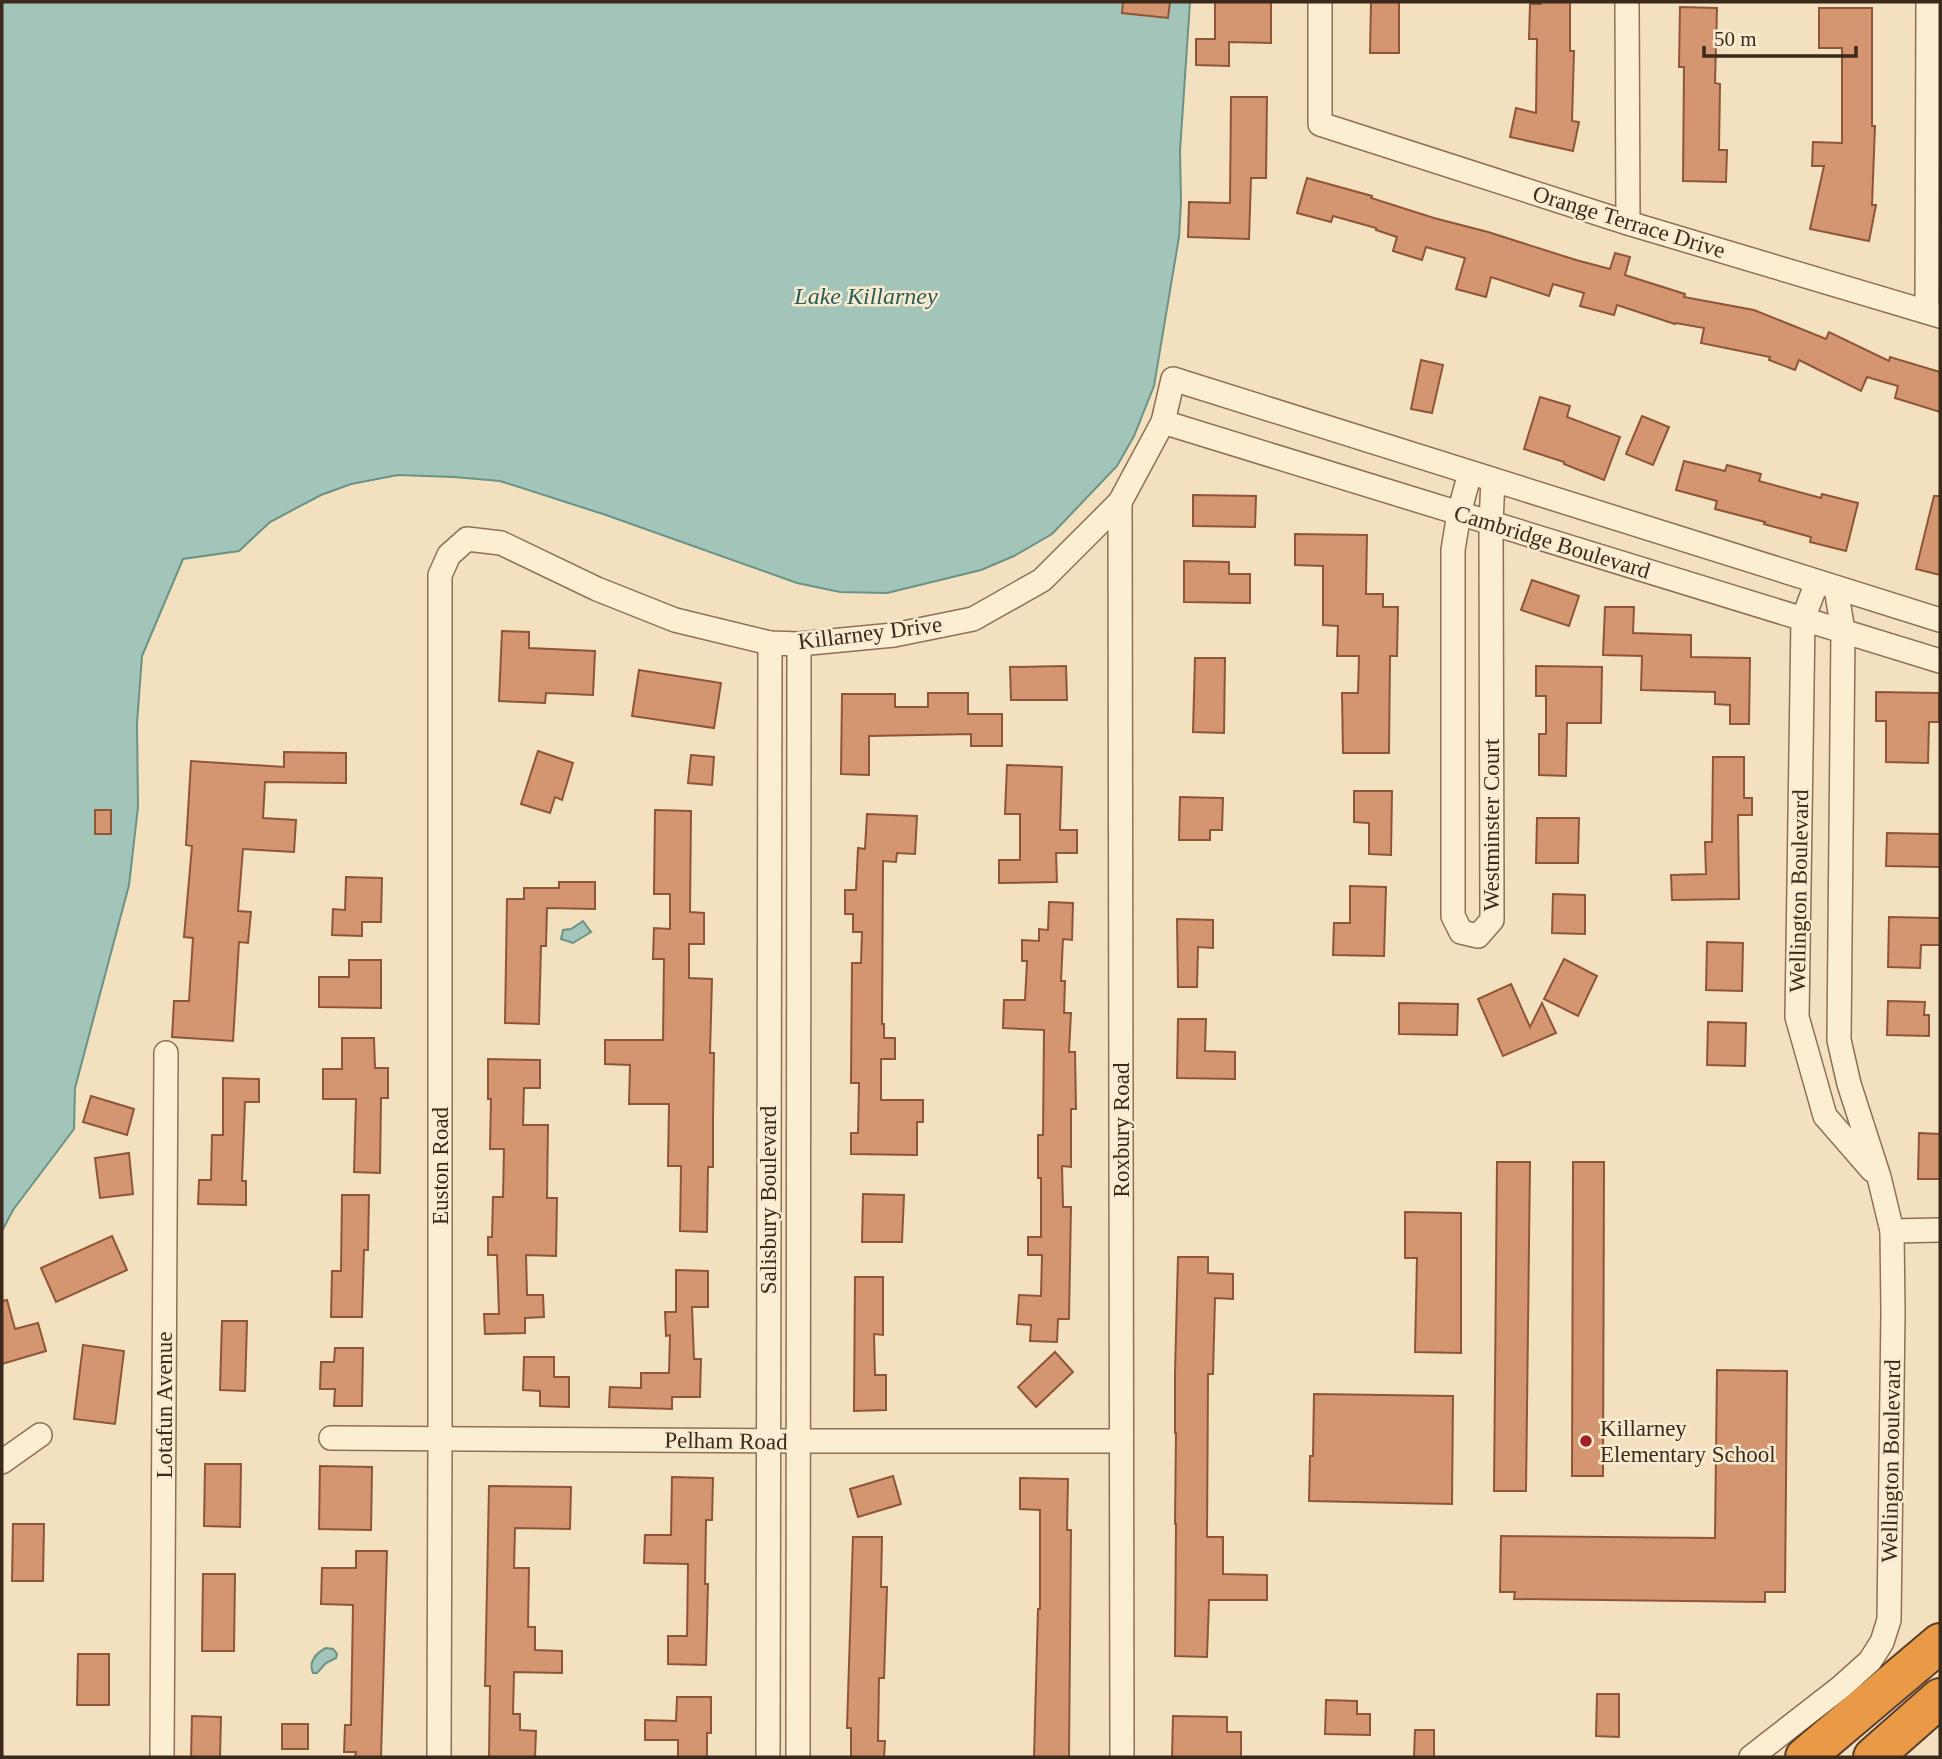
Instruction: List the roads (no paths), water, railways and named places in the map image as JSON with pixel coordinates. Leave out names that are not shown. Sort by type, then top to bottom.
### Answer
[{"type":"highway","points":[[1805,1757],[1940,1643]]},
{"type":"highway","points":[[1873,1757],[1940,1698]]},
{"type":"street","name":"Orange Terrace Drive","points":[[1320,2],[1320,124],[1628,223],[1933,314]]},
{"type":"street","points":[[1627,2],[1628,223]]},
{"type":"street","points":[[1928,2],[1933,314]]},
{"type":"street","name":"Killarney Drive","points":[[440,575],[449,555],[467,539],[501,543],[597,589],[675,620],[770,643],[799,644],[894,635],[973,619],[1042,580],[1120,502],[1163,422],[1173,380]]},
{"type":"street","name":"Cambridge Boulevard","points":[[1173,380],[1940,620]]},
{"type":"street","name":"Cambridge Boulevard","points":[[1163,422],[1940,661]]},
{"type":"street","name":"Westminster Court","points":[[1470,473],[1459,513],[1453,550],[1453,916],[1461,932],[1478,936],[1492,920],[1493,480]]},
{"type":"street","name":"Roxbury Road","points":[[1120,502],[1122,1757]]},
{"type":"street","name":"Euston Road","points":[[439,1757],[440,575]]},
{"type":"street","name":"Wellington Boulevard","points":[[1826,585],[1803,619],[1797,1017],[1825,1116],[1879,1177]]},
{"type":"street","name":"Wellington Boulevard","points":[[1751,1757],[1870,1661],[1889,1620],[1892,1231],[1879,1177],[1849,1084],[1839,1040],[1843,631],[1826,585]]},
{"type":"street","name":"Salisbury Boulevard","points":[[768,1757],[770,643]]},
{"type":"street","name":"Salisbury Boulevard","points":[[798,1757],[799,644]]},
{"type":"street","name":"Lotafun Avenue","points":[[162,1757],[166,1053]]},
{"type":"street","points":[[1892,1231],[1940,1230]]},
{"type":"street","points":[[2,1462],[40,1435]]},
{"type":"street","name":"Pelham Road","points":[[331,1438],[1121,1441]]},
{"type":"water","name":"Lake Killarney","points":[[2,2],[1190,2],[1180,151],[1179,237],[1154,386],[1134,436],[1117,466],[1052,534],[1014,556],[981,570],[887,593],[840,592],[797,583],[606,515],[500,481],[398,475],[351,484],[321,495],[270,522],[239,551],[183,559],[142,656],[137,723],[138,807],[129,885],[75,1088],[74,1129],[13,1210],[2,1231]]},
{"type":"water","points":[[583,921],[591,932],[573,943],[561,939],[563,930],[571,929]]},
{"type":"water","points":[[326,1648],[333,1649],[337,1654],[336,1658],[326,1663],[317,1673],[313,1673],[314,1658]]},
{"type":"place","name":"Killarney Elementary School","points":[[1586,1441]]}]
